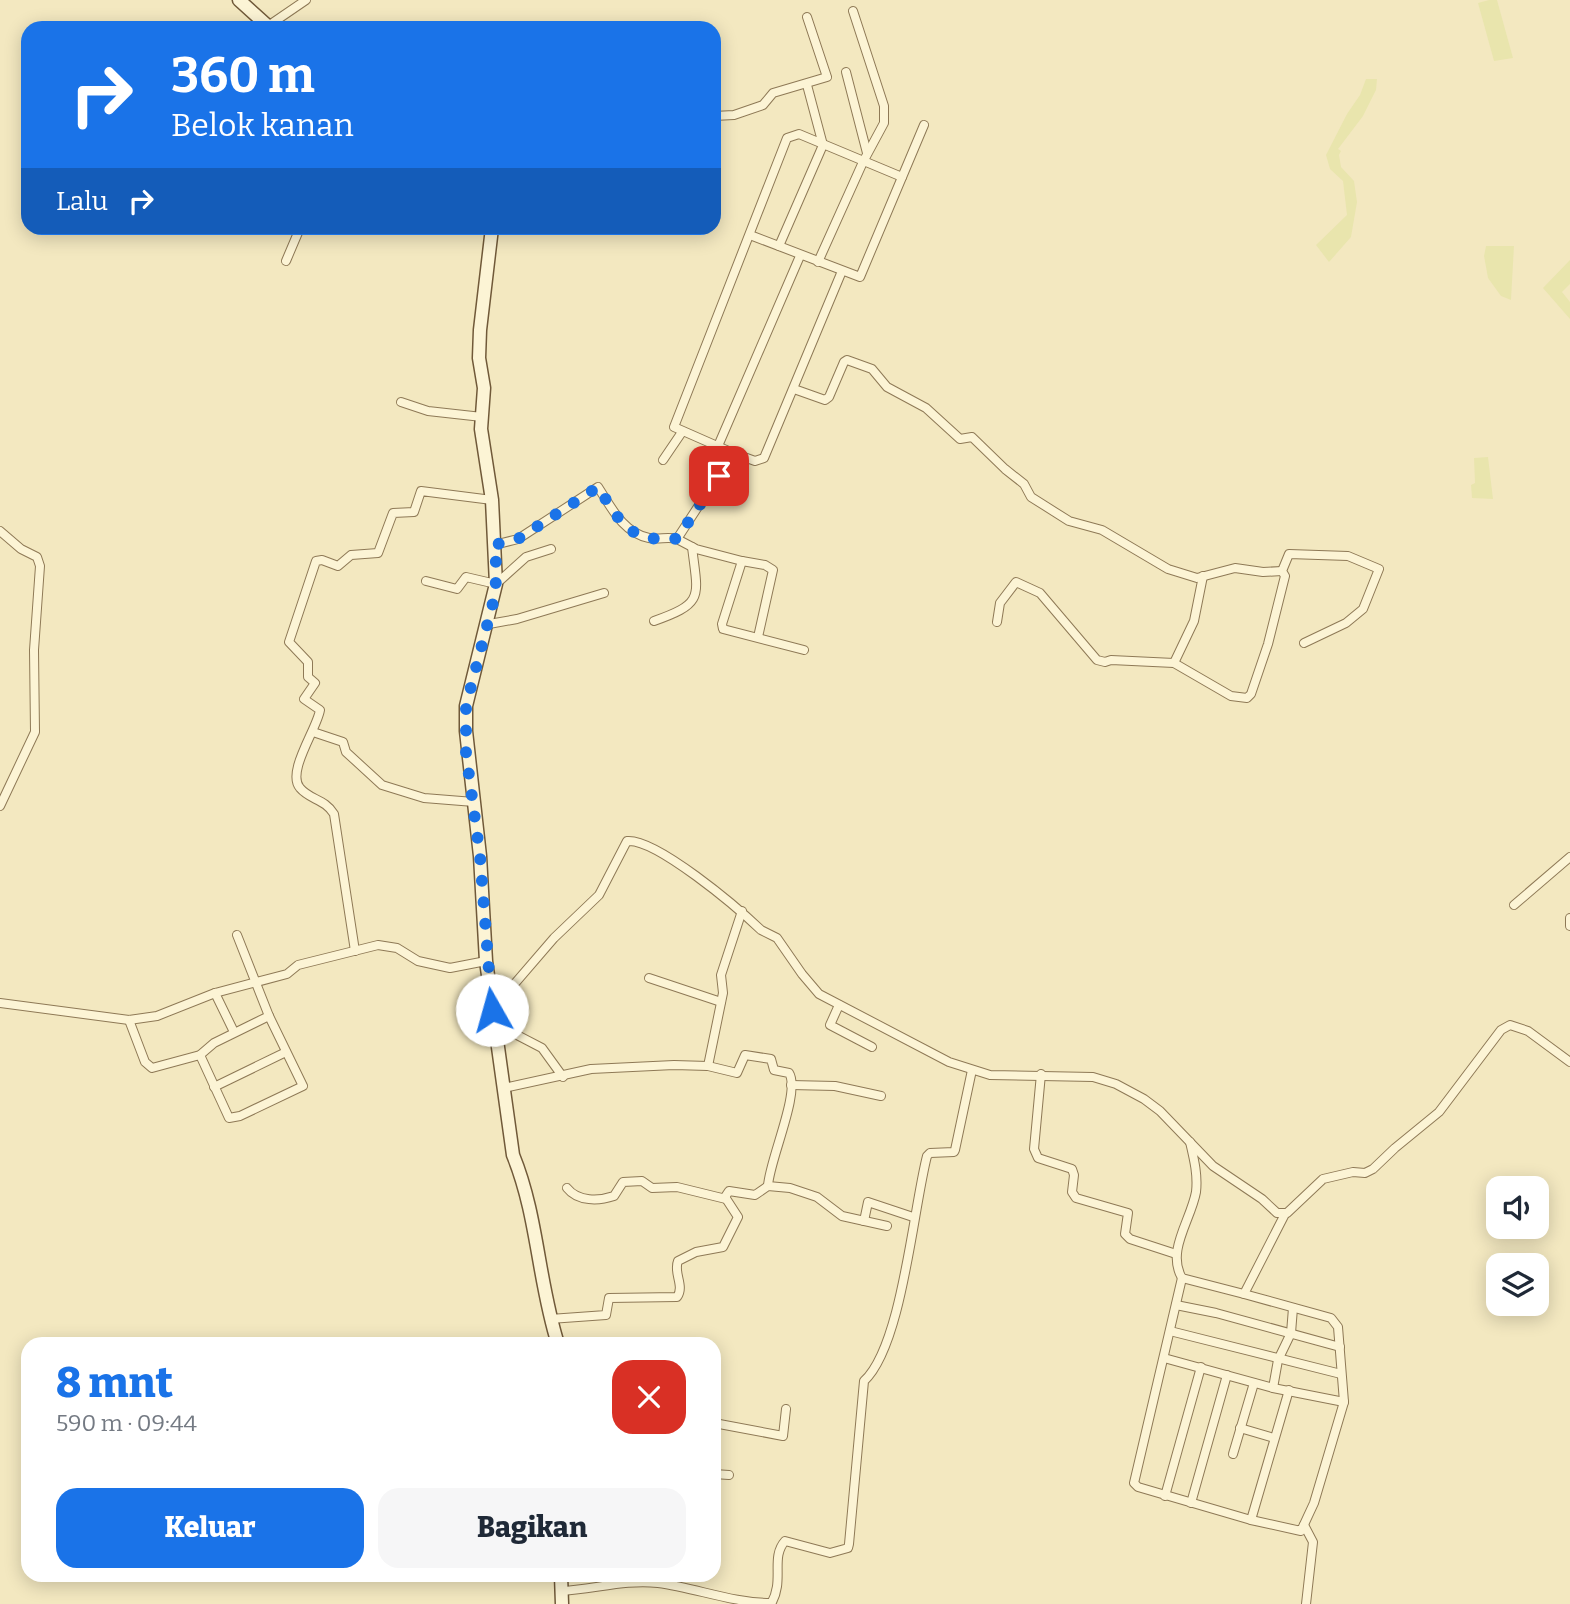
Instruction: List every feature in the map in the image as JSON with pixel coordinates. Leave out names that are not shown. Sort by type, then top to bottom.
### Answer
[{"type":"street","points":[[239,0],[262,21]]},
{"type":"street","points":[[277,21],[306,0]]},
{"type":"street","points":[[818,262],[867,153],[884,122],[884,106],[853,11]]},
{"type":"street","points":[[721,116],[734,115],[762,106],[773,93],[827,77],[807,17]]},
{"type":"street","points":[[846,72],[867,153]]},
{"type":"street","points":[[779,246],[822,145],[807,85]]},
{"type":"street","points":[[750,235],[859,277],[924,125]]},
{"type":"street","points":[[842,271],[762,460],[755,461],[733,453],[674,427],[787,138],[799,134],[902,177]]},
{"type":"street","points":[[286,261],[297,235]]},
{"type":"street","points":[[491,235],[479,358],[484,388],[482,417],[492,500],[496,584],[466,706],[466,753],[474,802],[486,961],[513,1155],[525,1184],[556,1337]]},
{"type":"street","points":[[718,446],[800,256]]},
{"type":"street","points":[[794,389],[828,399],[841,366],[848,360],[872,369],[887,387],[926,408],[960,439],[972,437],[1004,469],[1024,484],[1031,497],[1069,521],[1102,530],[1168,569],[1194,577],[1235,568],[1282,571]]},
{"type":"street","points":[[401,402],[428,411],[482,417]]},
{"type":"street","points":[[663,460],[682,432]]},
{"type":"street","points":[[677,539],[733,453]]},
{"type":"street","points":[[494,545],[518,539],[598,487],[623,525],[633,533],[648,538],[677,539],[692,547],[765,565],[773,570],[758,637]]},
{"type":"street","points":[[355,951],[334,814],[326,803],[301,789],[296,779],[296,768],[320,710],[304,698],[315,683],[308,677],[308,662],[289,642],[313,564],[319,559],[338,566],[351,555],[378,554],[393,513],[414,512],[419,493],[423,490],[492,500]]},
{"type":"street","points":[[0,531],[21,549],[37,557],[40,566],[34,650],[35,732],[0,806]]},
{"type":"street","points":[[654,621],[686,609],[695,594],[697,587],[692,547]]},
{"type":"street","points":[[496,584],[526,557],[551,549]]},
{"type":"street","points":[[1282,571],[1288,555],[1292,553],[1348,556],[1380,571],[1368,591],[1363,609],[1346,623],[1304,643]]},
{"type":"street","points":[[741,561],[722,626],[726,631],[804,650]]},
{"type":"street","points":[[997,622],[1000,603],[1016,582],[1040,593],[1097,660],[1174,663],[1231,696],[1249,697],[1269,640],[1285,576],[1282,571]]},
{"type":"street","points":[[1174,663],[1193,626],[1203,576]]},
{"type":"street","points":[[426,581],[457,589],[466,577],[496,584]]},
{"type":"street","points":[[487,627],[489,624],[517,619],[604,593]]},
{"type":"street","points":[[313,732],[343,742],[346,752],[382,785],[424,798],[474,802]]},
{"type":"street","points":[[493,1017],[554,939],[598,895],[627,841],[642,841],[675,860],[742,911],[761,930],[778,938],[819,994],[949,1062],[972,1070],[990,1074],[1093,1077],[1116,1084],[1160,1111],[1221,1173],[1262,1199],[1277,1213],[1285,1214]]},
{"type":"street","points":[[1514,905],[1570,857]]},
{"type":"street","points":[[708,1066],[721,1002],[722,975],[742,911]]},
{"type":"street","points":[[1570,918],[1570,926]]},
{"type":"street","points":[[200,1055],[226,1115],[233,1118],[303,1086],[269,1017],[237,935]]},
{"type":"street","points":[[0,1003],[129,1020],[156,1017],[215,993],[292,972],[298,965],[355,951],[389,946],[402,950],[418,961],[450,968],[486,961]]},
{"type":"street","points":[[649,978],[721,1002]]},
{"type":"street","points":[[215,993],[234,1032]]},
{"type":"street","points":[[839,1005],[830,1026],[872,1047]]},
{"type":"street","points":[[129,1020],[145,1062],[152,1068],[200,1055],[234,1032],[269,1017]]},
{"type":"street","points":[[493,1017],[542,1048],[563,1077]]},
{"type":"street","points":[[1244,1294],[1285,1214],[1323,1179],[1353,1172],[1365,1173],[1373,1169],[1395,1147],[1439,1112],[1501,1030],[1510,1025],[1528,1031],[1570,1062]]},
{"type":"street","points":[[214,1087],[286,1052]]},
{"type":"street","points":[[504,1088],[592,1069],[708,1066],[732,1074],[737,1073],[745,1055],[769,1059],[775,1070],[790,1074],[791,1085],[768,1186]]},
{"type":"street","points":[[561,1597],[632,1583],[659,1583],[753,1603],[771,1604],[779,1586],[777,1558],[785,1541],[830,1553],[848,1548],[864,1381],[878,1364],[888,1339],[902,1286],[913,1217],[927,1156],[930,1153],[954,1152],[972,1070]]},
{"type":"street","points":[[1041,1074],[1034,1150],[1038,1158],[1072,1169],[1072,1192],[1076,1198],[1128,1213],[1125,1234],[1130,1240],[1176,1254]]},
{"type":"street","points":[[791,1085],[835,1086],[881,1096]]},
{"type":"street","points":[[1182,1278],[1335,1321],[1344,1402],[1314,1503],[1301,1531],[1165,1496],[1138,1487],[1134,1479],[1182,1278],[1178,1271],[1176,1254],[1195,1195],[1195,1166],[1190,1142]]},
{"type":"street","points":[[567,1188],[584,1199],[606,1198],[614,1196],[623,1182],[639,1181],[652,1188],[677,1188],[726,1199]]},
{"type":"street","points":[[550,1319],[606,1315],[609,1298],[677,1297],[680,1292],[675,1266],[678,1261],[699,1251],[723,1247],[737,1222],[737,1215],[726,1199],[725,1194],[729,1191],[755,1195],[768,1186],[790,1188],[817,1197],[842,1216],[887,1226]]},
{"type":"street","points":[[864,1222],[868,1202],[913,1217]]},
{"type":"street","points":[[1176,1305],[1340,1347]]},
{"type":"street","points":[[1273,1388],[1278,1360],[1291,1333],[1293,1308]]},
{"type":"street","points":[[1170,1331],[1340,1374]]},
{"type":"street","points":[[1164,1358],[1273,1388],[1344,1402]]},
{"type":"street","points":[[1165,1496],[1200,1367]]},
{"type":"street","points":[[1191,1503],[1227,1375]]},
{"type":"street","points":[[1233,1454],[1254,1383]]},
{"type":"street","points":[[1251,1520],[1289,1390]]},
{"type":"street","points":[[721,1424],[783,1436],[786,1409]]},
{"type":"street","points":[[1240,1428],[1274,1438]]},
{"type":"street","points":[[721,1474],[729,1475]]},
{"type":"street","points":[[1304,1525],[1313,1542],[1306,1604]]},
{"type":"shaded area","points":[[1497,0],[1513,58],[1494,61],[1478,3]]},
{"type":"shaded area","points":[[1366,79],[1377,79],[1376,90],[1363,116],[1338,149],[1341,151],[1341,167],[1354,181],[1357,202],[1351,237],[1329,262],[1316,245],[1347,215],[1343,181],[1330,169],[1326,155],[1360,95]]},
{"type":"shaded area","points":[[1486,246],[1514,246],[1511,300],[1501,296],[1488,278],[1484,256]]},
{"type":"shaded area","points":[[1570,260],[1570,284],[1562,292],[1570,302],[1570,319],[1543,288]]},
{"type":"shaded area","points":[[1488,457],[1493,499],[1472,498],[1471,485],[1475,483],[1474,458]]},
{"type":"route","points":[[492,1010],[486,961],[480,856],[466,753],[466,706],[494,599],[497,572],[494,545],[518,539],[598,487],[623,525],[633,533],[648,538],[677,539],[719,476]]}]
